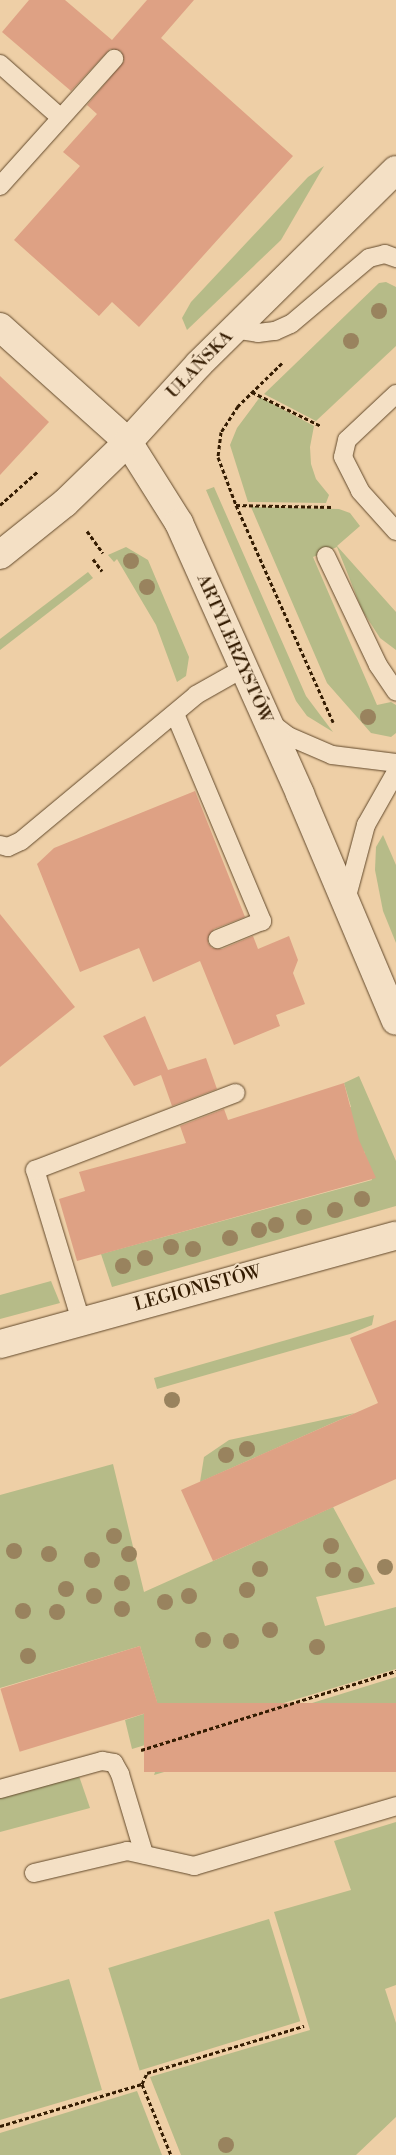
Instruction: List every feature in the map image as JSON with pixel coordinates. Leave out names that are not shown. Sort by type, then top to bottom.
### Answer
[{"type":"street","name":"UŁAŃSKA","points":[[0,555],[65,504],[128,442],[234,329],[396,170]]},
{"type":"street","name":"ARTYLERZYSTÓW","points":[[0,327],[128,442],[179,523],[242,669],[346,900],[396,1021]]},
{"type":"street","name":"LEGIONISTÓW","points":[[0,1344],[396,1236]]},
{"type":"lane","points":[[0,186],[114,59]]},
{"type":"lane","points":[[0,64],[61,118]]},
{"type":"lane","points":[[234,329],[258,333],[276,331],[291,324],[369,258],[385,254],[396,258]]},
{"type":"lane","points":[[396,394],[348,440],[343,452],[344,465],[360,491],[396,531]]},
{"type":"lane","points":[[326,556],[374,658],[396,692]]},
{"type":"lane","points":[[0,845],[8,847],[21,842],[196,696],[242,669]]},
{"type":"lane","points":[[175,714],[262,921],[218,939]]},
{"type":"lane","points":[[265,719],[288,736],[332,755],[396,763]]},
{"type":"lane","points":[[346,900],[366,824],[396,772]]},
{"type":"lane","points":[[81,1322],[35,1170],[236,1093]]},
{"type":"lane","points":[[0,1790],[102,1761],[114,1764],[120,1774],[144,1854]]},
{"type":"lane","points":[[34,1872],[127,1851],[194,1866],[396,1806]]},
{"type":"path","points":[[252,392],[348,440]]},
{"type":"path","points":[[238,406],[221,432],[218,457],[236,505],[336,726]]},
{"type":"path","points":[[0,505],[38,471]]},
{"type":"path","points":[[236,505],[334,507],[360,491]]},
{"type":"path","points":[[85,528],[103,553]]},
{"type":"path","points":[[93,560],[102,571]]},
{"type":"path","points":[[133,1753],[396,1671]]},
{"type":"path","points":[[171,2155],[142,2084],[147,2073],[304,2026]]},
{"type":"path","points":[[0,2126],[142,2084]]},
{"type":"green space","points":[[324,166],[281,240],[187,330],[182,318],[191,302],[308,177]]},
{"type":"green space","points":[[386,282],[396,287],[396,346],[316,421],[264,394],[379,283]]},
{"type":"green space","points":[[260,397],[314,426],[310,447],[311,464],[316,479],[329,495],[326,503],[248,502],[230,445],[237,428]]},
{"type":"green space","points":[[214,487],[306,696],[333,732],[307,716],[296,701],[206,490]]},
{"type":"green space","points":[[251,507],[339,509],[350,513],[360,526],[337,546],[396,612],[396,650],[380,638],[362,610],[337,547],[313,557],[377,705],[391,702],[396,705],[396,733],[391,737],[371,733],[327,683]]},
{"type":"green space","points":[[126,547],[148,560],[189,657],[186,676],[177,682],[156,625],[117,559],[114,562],[108,555]]},
{"type":"green space","points":[[88,572],[93,578],[0,650],[0,639]]},
{"type":"green space","points":[[383,835],[396,865],[396,943],[383,911],[375,870],[376,847]]},
{"type":"green space","points":[[359,1076],[396,1161],[396,1206],[112,1287],[101,1254],[372,1180],[364,1151],[358,1153],[346,1108],[351,1107],[344,1083]]},
{"type":"green space","points":[[51,1281],[60,1303],[0,1319],[0,1295]]},
{"type":"green space","points":[[374,1315],[372,1325],[350,1334],[157,1389],[154,1378]]},
{"type":"green space","points":[[355,1413],[200,1482],[204,1457],[229,1440]]},
{"type":"green space","points":[[113,1464],[144,1592],[333,1507],[375,1584],[316,1597],[325,1626],[396,1607],[396,1669],[132,1749],[125,1720],[159,1709],[140,1646],[0,1688],[0,1495]]},
{"type":"green space","points":[[396,1677],[396,1703],[154,1775],[163,1749]]},
{"type":"green space","points":[[79,1776],[90,1808],[0,1832],[0,1798]]},
{"type":"green space","points":[[396,1822],[396,1985],[385,1989],[396,2023],[396,2117],[356,2155],[181,2155],[150,2077],[310,2030],[274,1912],[351,1890],[334,1841]]},
{"type":"green space","points":[[269,1919],[300,2021],[140,2070],[108,1968]]},
{"type":"green space","points":[[69,1979],[102,2090],[0,2120],[0,1999]]},
{"type":"green space","points":[[137,2091],[162,2155],[0,2155],[0,2133]]},
{"type":"building","points":[[29,0],[65,0],[112,40],[147,0],[194,0],[161,38],[293,156],[139,327],[112,302],[99,316],[14,240],[80,166],[63,152],[97,114],[87,105],[124,61],[121,51],[110,49],[71,91],[2,32]]},
{"type":"building","points":[[0,376],[49,422],[0,475]]},
{"type":"building","points":[[195,791],[245,917],[214,929],[208,937],[208,943],[212,948],[222,949],[253,936],[258,949],[289,936],[298,960],[293,973],[305,1004],[276,1015],[280,1026],[234,1045],[200,961],[153,982],[139,948],[80,972],[37,864],[54,848]]},
{"type":"building","points":[[0,914],[75,1007],[0,1067]]},
{"type":"building","points":[[145,1016],[168,1070],[206,1058],[217,1089],[172,1106],[161,1075],[134,1086],[103,1036]]},
{"type":"building","points":[[344,1083],[359,1140],[376,1178],[77,1261],[59,1199],[85,1191],[79,1172],[186,1143],[180,1126],[224,1109],[228,1120]]},
{"type":"building","points":[[396,1320],[396,1479],[213,1561],[181,1490],[378,1403],[350,1338]]},
{"type":"building","points":[[140,1646],[159,1709],[20,1752],[0,1689]]},
{"type":"building","points":[[144,1703],[396,1703],[396,1772],[144,1772]]}]
